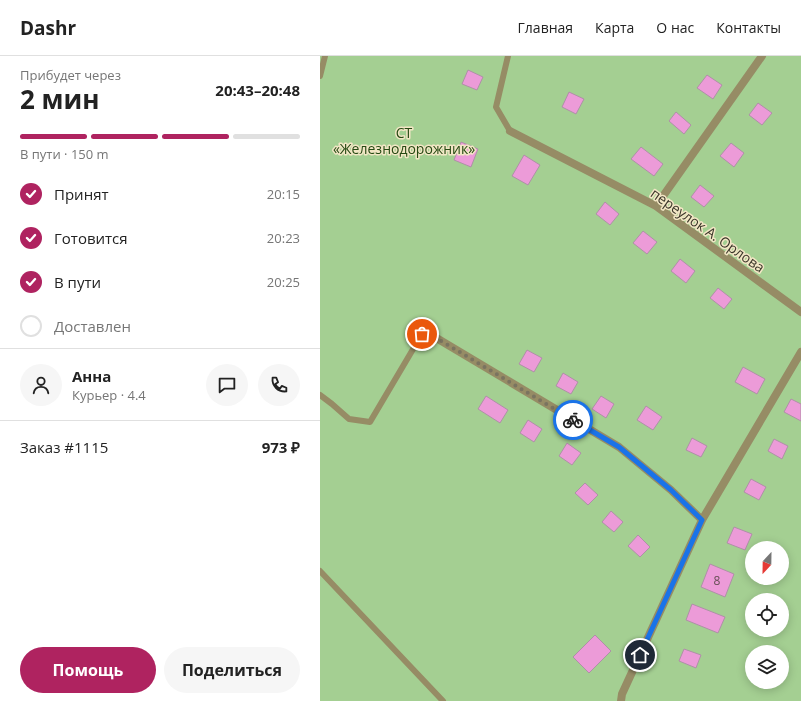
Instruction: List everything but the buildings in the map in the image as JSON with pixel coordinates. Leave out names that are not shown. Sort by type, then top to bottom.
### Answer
[{"type":"street","points":[[656,206],[762,56]]},
{"type":"street","name":"переулок А. Орлова","points":[[510,131],[656,206],[801,312]]},
{"type":"street","points":[[428,333],[619,447],[671,490],[702,520]]},
{"type":"street","points":[[621,698],[702,520],[801,352]]},
{"type":"lane","points":[[320,76],[325,56]]},
{"type":"lane","points":[[508,56],[496,107],[510,131]]},
{"type":"lane","points":[[320,395],[349,419],[370,422],[422,334],[428,333]]},
{"type":"lane","points":[[320,571],[444,701]]},
{"type":"green space","name":"СТ «Железнодорожник»","points":[[320,56],[801,56],[801,701],[320,701]]},
{"type":"way so far","points":[[422,334],[428,333],[573,420]]},
{"type":"route","points":[[573,420],[619,447],[671,490],[702,520],[640,655]]}]
